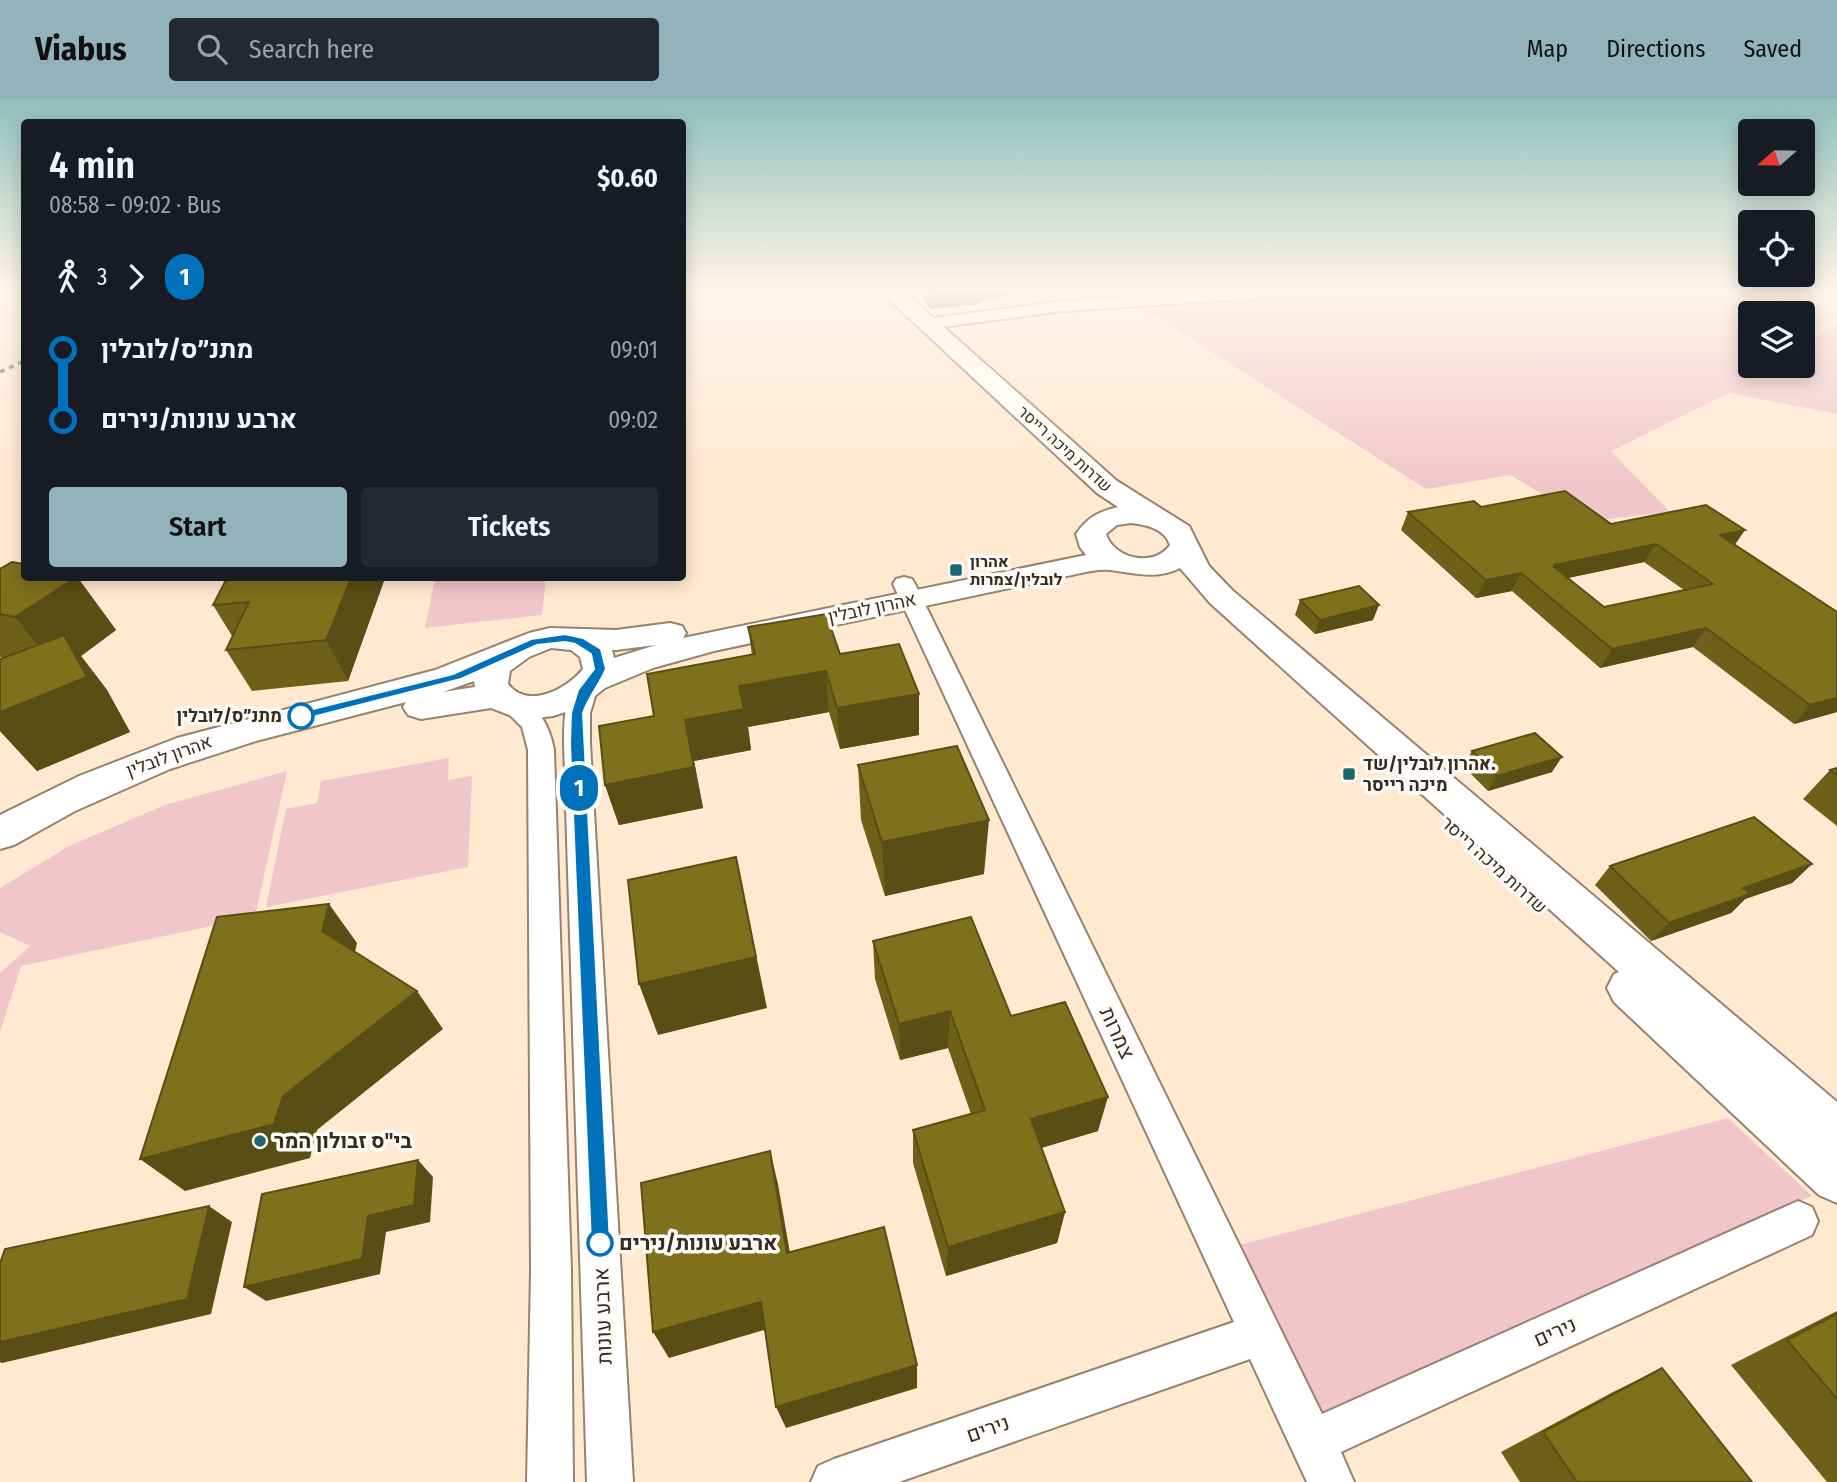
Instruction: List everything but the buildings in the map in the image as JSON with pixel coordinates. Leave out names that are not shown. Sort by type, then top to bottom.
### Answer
[{"type":"street","name":"שדרות מיכה רייסר","points":[[935,355],[1101,532],[1194,595],[1228,623],[1837,1177]]},
{"type":"street","name":"שדרות מיכה רייסר","points":[[960,355],[1107,487],[1153,518],[1177,530],[1202,578],[1241,614],[1837,1135]]},
{"type":"street","points":[[1153,518],[1125,515],[1101,522],[1101,532],[1167,564],[1176,559],[1185,546]]},
{"type":"street","name":"אהרון לובלין","points":[[590,685],[641,660],[1051,553],[1101,532]]},
{"type":"street","name":"אהרון לובלין","points":[[579,640],[616,640],[671,633],[907,591]]},
{"type":"street","name":"צמרות","points":[[907,591],[1331,1482]]},
{"type":"street","points":[[505,700],[542,706],[572,698],[590,685],[600,660],[589,645],[579,640],[565,638],[535,641],[508,655],[492,675],[492,686],[505,700],[529,715],[538,731],[541,750],[551,1271],[550,1482]]},
{"type":"street","name":"אהרון לובלין","points":[[0,834],[75,794],[169,754],[266,725],[457,677],[508,655]]},
{"type":"street","name":"ארבע עונות","points":[[590,685],[577,713],[577,743],[610,1482]]},
{"type":"street","name":"אהרון לובלין","points":[[0,860],[87,812],[154,782],[199,766],[375,717],[505,700]]},
{"type":"street","name":"נירים","points":[[1312,1441],[1798,1221]]},
{"type":"street","name":"נירים","points":[[834,1482],[1261,1334]]},
{"type":"shaded area","points":[[1216,355],[1738,355],[1738,378],[1815,378],[1815,355],[1837,355],[1837,414],[1729,393],[1611,451],[1670,512],[1589,521],[1510,475],[1426,489]]},
{"type":"shaded area","points":[[434,581],[546,581],[542,615],[425,628]]},
{"type":"shaded area","points":[[449,758],[448,780],[472,776],[468,867],[266,907],[286,809],[317,803],[321,781]]},
{"type":"shaded area","points":[[287,771],[255,917],[21,966],[0,1032],[0,973],[30,946],[0,932],[0,888],[69,846],[165,805]]},
{"type":"shaded area","points":[[1728,1118],[1812,1196],[1320,1413],[1239,1245]]},
{"type":"railway","points":[[0,372],[21,362]]},
{"type":"bus line","name":"1","points":[[301,716],[457,677],[535,641],[550,638],[579,640],[596,652],[600,669],[596,679],[584,690],[577,713],[577,743],[600,1243]]},
{"type":"place","name":"אהרון לובלין/צמרות","points":[[956,570]]},
{"type":"place","name":"מתנ״ס/לובלין","points":[[301,716]]},
{"type":"place","name":"אהרון לובלין/שד. מיכה רייסר","points":[[1349,774]]},
{"type":"place","name":"בי\"ס זבולון המר","points":[[260,1141]]},
{"type":"place","name":"ארבע עונות/נירים","points":[[600,1243]]}]
